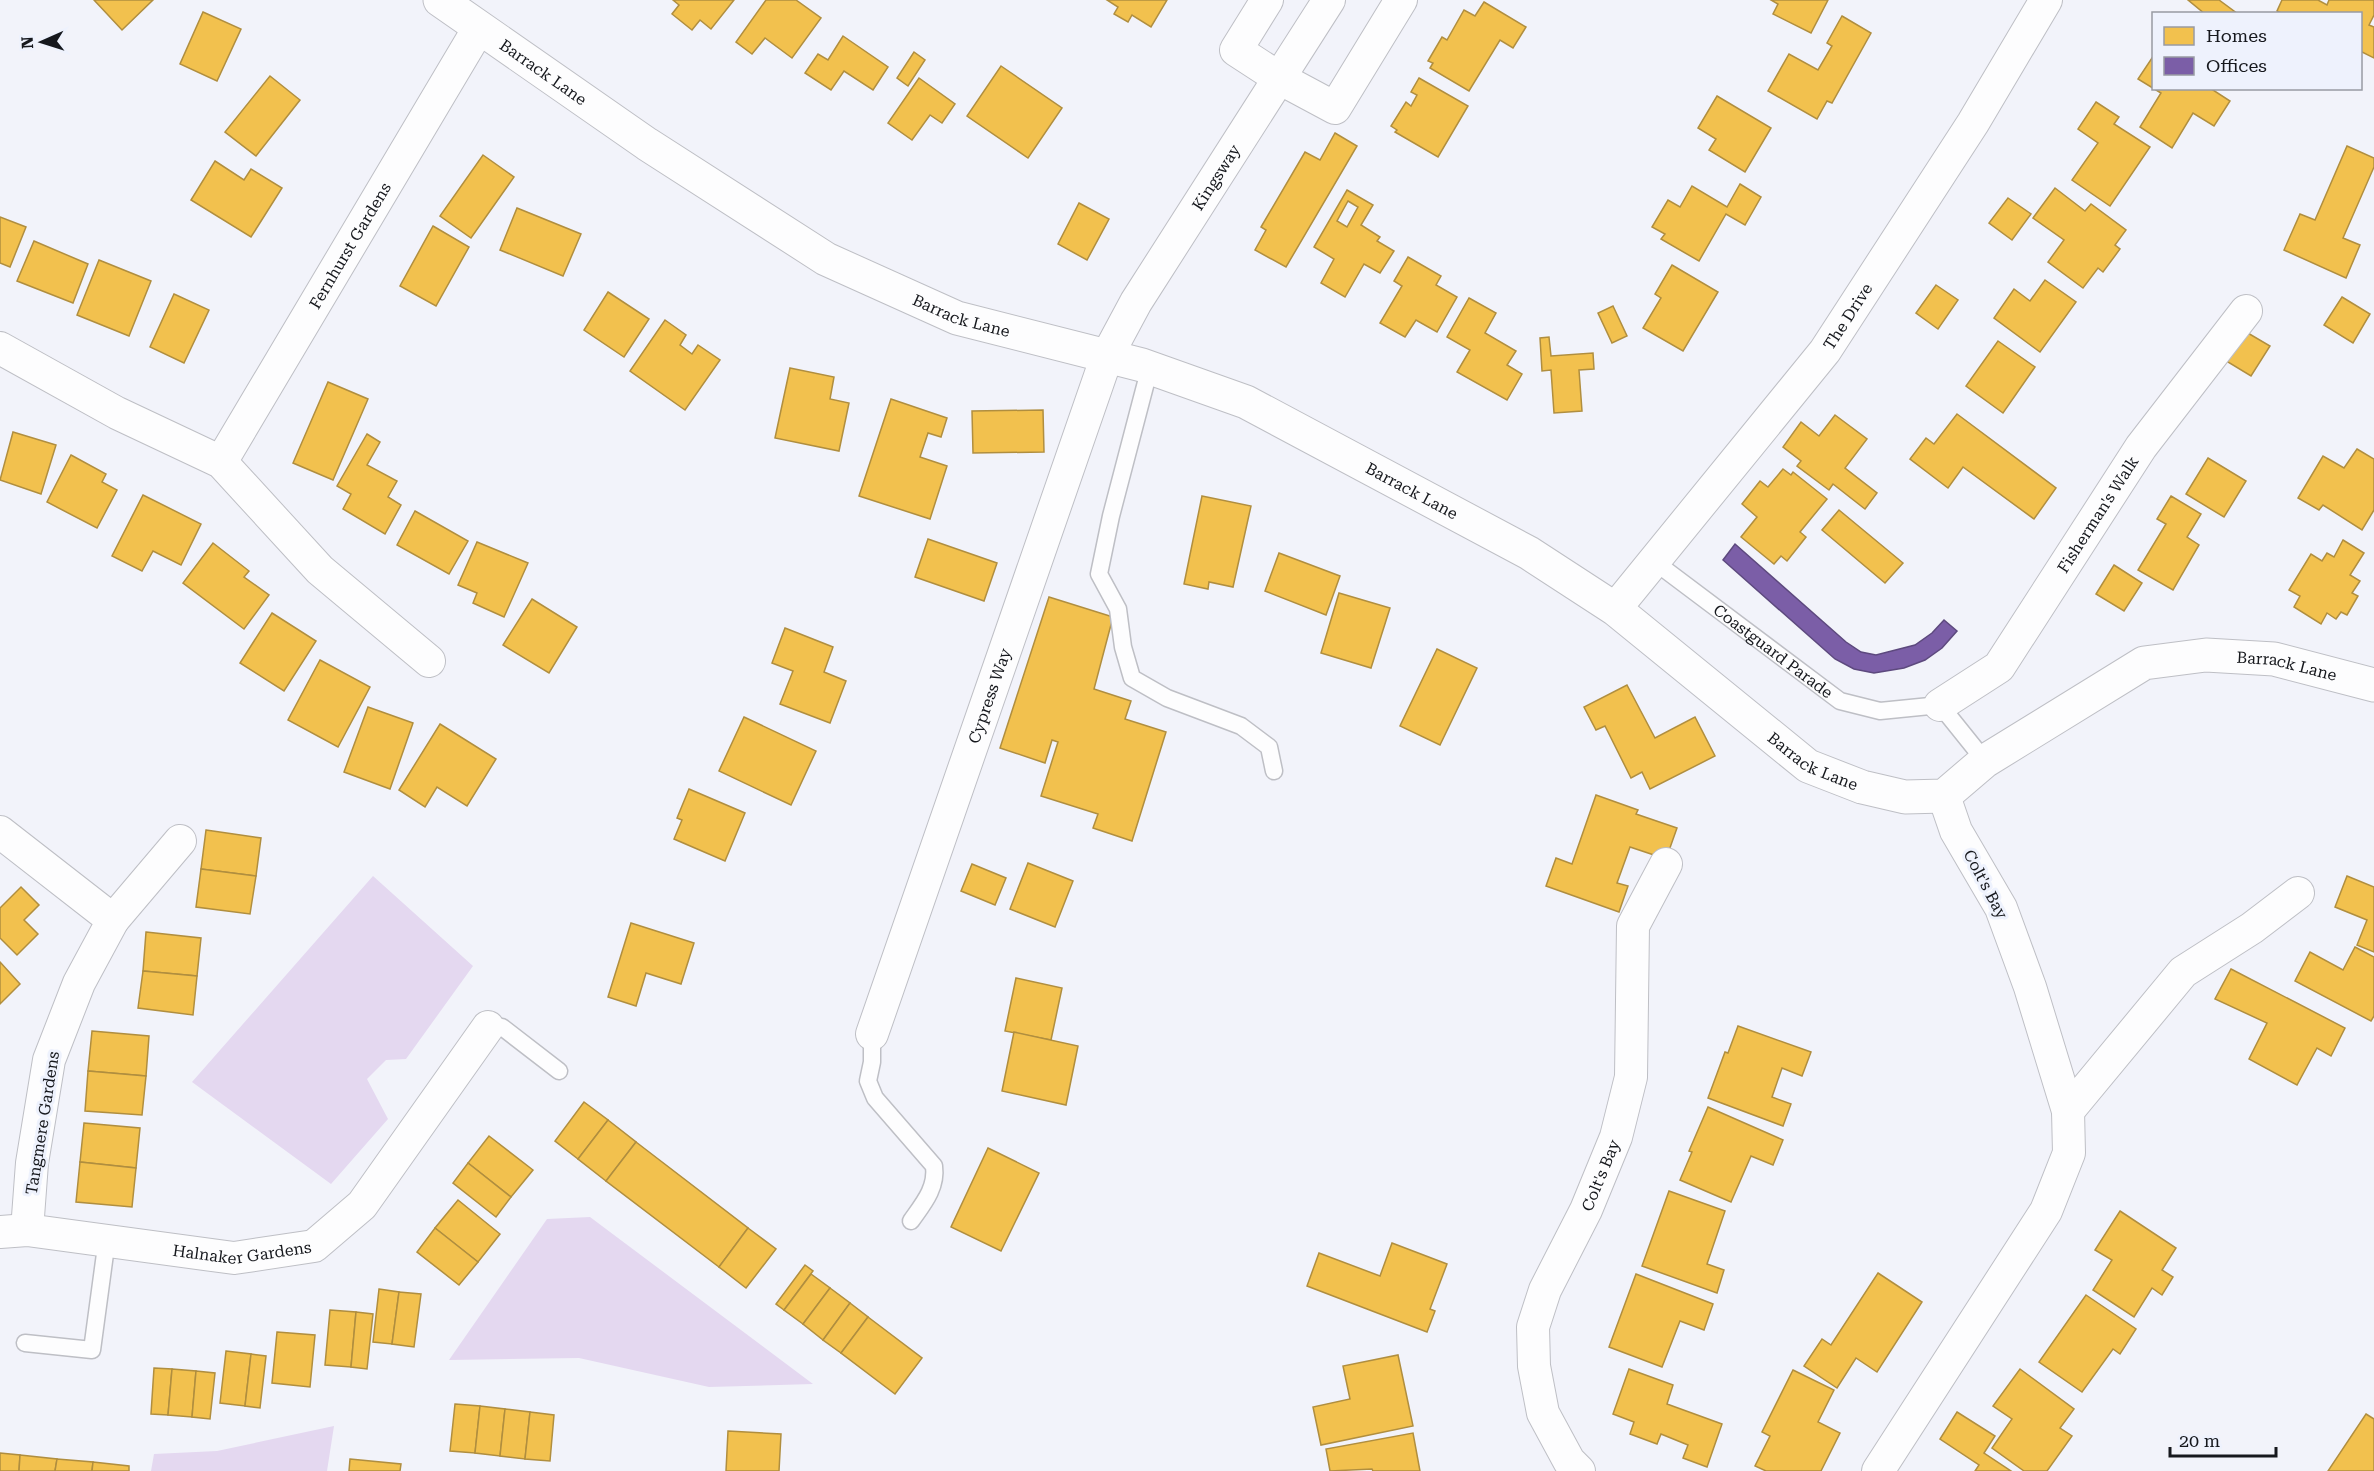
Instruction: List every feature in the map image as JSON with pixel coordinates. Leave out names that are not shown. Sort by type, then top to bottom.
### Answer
[{"type":"street","name":"Barrack Lane","points":[[440,0],[647,144],[826,259],[957,318],[1150,368],[1246,402],[1529,553],[1615,609],[1808,766],[1862,787],[1905,797],[1944,796],[1985,761],[2144,663],[2206,655],[2274,659],[2374,685]]},
{"type":"street","points":[[1267,0],[1236,50],[1279,78],[1335,108],[1401,0]]},
{"type":"street","name":"Kingsway","points":[[1107,356],[1136,302],[1329,0]]},
{"type":"street","name":"The Drive","points":[[1615,609],[1825,351],[1973,123],[2046,0]]},
{"type":"street","name":"Fernhurst Gardens","points":[[221,462],[479,28]]},
{"type":"street","name":"Fisherman's Walk","points":[[1940,705],[1999,667],[2141,447],[2247,311]]},
{"type":"street","points":[[0,348],[117,412],[221,462],[320,570],[429,661]]},
{"type":"street","name":"Cypress Way","points":[[872,1034],[1107,356]]},
{"type":"street","name":"Colt's Bay","points":[[1878,1471],[2046,1211],[2069,1153],[2068,1111],[2030,987],[2001,908],[1956,831],[1944,796]]},
{"type":"street","points":[[0,832],[112,920]]},
{"type":"street","name":"Tangmere Gardens","points":[[13,1231],[32,1163],[49,1060],[79,983],[112,920],[180,841]]},
{"type":"street","name":"Colt's Bay","points":[[1579,1471],[1569,1461],[1543,1413],[1534,1366],[1533,1327],[1545,1290],[1587,1210],[1616,1137],[1630,1077],[1633,926],[1666,864]]},
{"type":"street","points":[[2068,1111],[2183,972],[2252,928],[2298,892]]},
{"type":"street","name":"Halnaker Gardens","points":[[13,1231],[107,1239],[234,1258],[314,1245],[362,1205],[488,1027]]},
{"type":"lane","points":[[1150,368],[1111,516],[1099,574],[1118,609],[1123,647],[1131,678],[1167,698],[1241,726],[1269,747],[1274,771]]},
{"type":"lane","name":"Coastguard Parade","points":[[1655,562],[1840,701],[1880,711],[1940,705]]},
{"type":"lane","points":[[1940,705],[1985,761]]},
{"type":"lane","points":[[488,1027],[502,1027],[559,1071]]},
{"type":"lane","points":[[872,1034],[872,1062],[868,1081],[875,1098],[934,1166],[935,1175],[930,1193],[911,1221]]},
{"type":"lane","points":[[25,1343],[92,1350],[107,1239]]},
{"type":"shaded area","points":[[373,876],[473,966],[406,1059],[386,1060],[367,1079],[388,1119],[331,1184],[192,1082]]},
{"type":"shaded area","points":[[590,1217],[813,1384],[709,1387],[579,1358],[449,1360],[547,1219]]},
{"type":"shaded area","points":[[334,1426],[327,1471],[151,1471],[154,1454],[217,1451]]},
{"type":"building: Homes","points":[[94,0],[153,0],[122,30]]},
{"type":"building: Homes","points":[[673,0],[734,0],[711,29],[700,20],[692,30],[672,14],[679,5]]},
{"type":"building: Homes","points":[[766,0],[796,0],[821,18],[792,58],[765,38],[752,54],[736,42]]},
{"type":"building: Homes","points":[[1107,0],[1167,0],[1151,27],[1132,15],[1128,22],[1114,14],[1118,7]]},
{"type":"building: Homes","points":[[1771,0],[1828,0],[1811,33],[1773,14],[1778,4]]},
{"type":"building: Homes","points":[[2188,0],[2219,0],[2235,12],[2203,12]]},
{"type":"building: Homes","points":[[2282,0],[2318,0],[2327,5],[2329,0],[2374,0],[2374,15],[2369,25],[2374,27],[2374,58],[2362,52],[2362,12],[2277,11]]},
{"type":"building: Homes","points":[[1484,2],[1526,27],[1513,48],[1500,40],[1469,91],[1430,68],[1433,63],[1428,61],[1442,37],[1447,40],[1464,10],[1475,16]]},
{"type":"building: Homes","points":[[203,12],[241,29],[217,81],[180,64]]},
{"type":"building: Homes","points":[[1842,16],[1871,33],[1832,103],[1827,101],[1817,119],[1768,91],[1789,54],[1818,70],[1832,46],[1827,43]]},
{"type":"building: Homes","points":[[843,36],[888,67],[873,90],[844,71],[831,90],[805,73],[818,54],[828,60]]},
{"type":"building: Homes","points":[[914,52],[925,60],[908,86],[897,78]]},
{"type":"building: Homes","points":[[2152,58],[2152,88],[2138,79]]},
{"type":"building: Homes","points":[[1001,66],[1062,108],[1028,158],[967,116]]},
{"type":"building: Homes","points":[[270,76],[300,100],[256,156],[225,132]]},
{"type":"building: Homes","points":[[919,78],[955,104],[942,123],[930,115],[912,140],[888,123]]},
{"type":"building: Homes","points":[[1419,78],[1468,106],[1438,157],[1395,132],[1397,130],[1391,126],[1406,102],[1411,106],[1417,95],[1411,92]]},
{"type":"building: Homes","points":[[2156,90],[2213,90],[2230,101],[2214,126],[2193,113],[2172,148],[2140,127],[2161,93]]},
{"type":"building: Homes","points":[[1717,96],[1771,128],[1745,172],[1709,150],[1716,139],[1698,128]]},
{"type":"building: Homes","points":[[2096,102],[2119,117],[2114,124],[2150,147],[2110,206],[2072,180],[2098,143],[2078,129]]},
{"type":"building: Homes","points":[[1335,133],[1357,146],[1286,267],[1255,250],[1266,230],[1261,227],[1305,152],[1320,160]]},
{"type":"building: Homes","points":[[2347,146],[2374,158],[2374,167],[2343,238],[2360,245],[2346,278],[2284,250],[2300,214],[2315,220]]},
{"type":"building: Homes","points":[[483,155],[514,177],[471,238],[440,216]]},
{"type":"building: Homes","points":[[215,161],[244,180],[251,169],[282,188],[251,237],[191,200]]},
{"type":"building: Homes","points":[[1740,184],[1761,197],[1745,225],[1726,214],[1699,261],[1661,239],[1665,234],[1652,227],[1668,200],[1680,207],[1692,186],[1727,207]]},
{"type":"building: Homes","points":[[2055,188],[2085,211],[2091,204],[2126,230],[2115,245],[2120,249],[2103,272],[2098,268],[2083,288],[2048,262],[2064,240],[2033,218]]},
{"type":"building: Homes","points":[[1347,190],[1373,205],[1361,225],[1380,237],[1377,241],[1394,251],[1380,273],[1364,264],[1345,297],[1321,283],[1334,259],[1314,247]],"holes":[[[1348,201],[1358,207],[1347,227],[1337,221]]]},
{"type":"building: Homes","points":[[2008,198],[2031,214],[2012,240],[1989,223]]},
{"type":"building: Homes","points":[[1079,203],[1109,219],[1087,260],[1058,244]]},
{"type":"building: Homes","points":[[517,208],[581,234],[563,276],[500,250]]},
{"type":"building: Homes","points":[[0,217],[26,227],[10,267],[0,263]]},
{"type":"building: Homes","points":[[433,226],[469,247],[436,306],[400,286]]},
{"type":"building: Homes","points":[[34,241],[88,264],[73,303],[17,281]]},
{"type":"building: Homes","points":[[1408,257],[1441,276],[1436,285],[1457,297],[1437,332],[1416,320],[1405,337],[1380,323],[1402,286],[1394,281]]},
{"type":"building: Homes","points":[[99,260],[151,281],[129,336],[77,315]]},
{"type":"building: Homes","points":[[1672,265],[1718,292],[1683,351],[1643,328],[1661,298],[1655,294]]},
{"type":"building: Homes","points":[[2045,280],[2076,302],[2040,352],[1994,318],[2014,289],[2030,301]]},
{"type":"building: Homes","points":[[1936,285],[1958,300],[1938,329],[1916,313]]},
{"type":"building: Homes","points":[[608,292],[649,319],[624,357],[584,330]]},
{"type":"building: Homes","points":[[174,294],[209,310],[184,363],[150,347]]},
{"type":"building: Homes","points":[[2342,297],[2370,314],[2353,343],[2324,325]]},
{"type":"building: Homes","points":[[1469,298],[1496,313],[1485,333],[1516,351],[1507,365],[1522,374],[1507,400],[1457,372],[1470,350],[1447,337]]},
{"type":"building: Homes","points":[[1613,306],[1627,336],[1612,343],[1598,313]]},
{"type":"building: Homes","points":[[665,320],[686,335],[680,345],[692,354],[698,345],[720,360],[685,410],[630,371]]},
{"type":"building: Homes","points":[[2241,329],[2270,346],[2251,376],[2223,359]]},
{"type":"building: Homes","points":[[1549,337],[1551,356],[1593,353],[1594,369],[1579,370],[1582,411],[1554,413],[1551,370],[1542,371],[1540,338]]},
{"type":"building: Homes","points":[[1998,341],[2035,367],[2003,413],[1966,386]]},
{"type":"building: Homes","points":[[790,368],[834,377],[830,399],[849,403],[839,451],[775,438]]},
{"type":"building: Homes","points":[[328,382],[368,399],[333,480],[293,463]]},
{"type":"building: Homes","points":[[891,399],[947,418],[941,437],[928,433],[920,457],[947,466],[930,519],[859,496]]},
{"type":"building: Homes","points":[[1043,410],[1044,452],[973,453],[972,411]]},
{"type":"building: Homes","points":[[1957,414],[2056,488],[2034,519],[1963,467],[1948,488],[1910,459],[1926,438],[1934,444]]},
{"type":"building: Homes","points":[[1835,415],[1867,439],[1845,468],[1877,493],[1865,509],[1833,484],[1829,490],[1797,466],[1801,461],[1783,447],[1801,422],[1819,436]]},
{"type":"building: Homes","points":[[13,432],[56,445],[41,494],[0,480]]},
{"type":"building: Homes","points":[[367,434],[380,442],[367,465],[397,481],[388,497],[401,505],[385,534],[343,509],[351,494],[337,486]]},
{"type":"building: Homes","points":[[2357,449],[2374,459],[2374,510],[2362,530],[2323,505],[2319,510],[2298,498],[2323,456],[2344,468]]},
{"type":"building: Homes","points":[[71,455],[106,474],[102,482],[117,490],[97,528],[47,502]]},
{"type":"building: Homes","points":[[2208,458],[2246,481],[2224,517],[2186,494]]},
{"type":"building: Homes","points":[[1783,469],[1791,475],[1793,472],[1827,499],[1800,532],[1806,537],[1787,561],[1781,556],[1774,564],[1741,537],[1757,517],[1742,504],[1760,481],[1768,487]]},
{"type":"building: Homes","points":[[143,495],[201,524],[181,565],[153,551],[142,571],[112,556]]},
{"type":"building: Homes","points":[[1202,496],[1251,506],[1233,587],[1209,582],[1208,589],[1184,584]]},
{"type":"building: Homes","points":[[2171,496],[2201,514],[2187,537],[2199,545],[2173,590],[2138,570],[2166,524],[2157,519]]},
{"type":"building: Homes","points":[[1839,510],[1903,563],[1885,583],[1822,530]]},
{"type":"building: Homes","points":[[415,511],[468,541],[449,574],[397,545]]},
{"type":"building: Homes","points":[[928,539],[997,563],[984,601],[915,577]]},
{"type":"building: Homes","points":[[2343,540],[2364,553],[2350,575],[2360,581],[2352,593],[2358,596],[2347,615],[2341,612],[2336,619],[2327,613],[2321,624],[2294,607],[2300,596],[2289,590],[2311,554],[2322,561],[2327,553],[2334,557]]},
{"type":"building: Homes","points":[[477,542],[528,563],[504,617],[473,603],[477,593],[458,585]]},
{"type":"building: Homes","points":[[213,543],[249,571],[244,577],[269,595],[244,629],[183,583]]},
{"type":"building: Homes","points":[[1279,553],[1340,576],[1326,615],[1265,591]]},
{"type":"building: Homes","points":[[2114,565],[2142,583],[2124,611],[2096,594]]},
{"type":"building: Homes","points":[[1339,593],[1390,608],[1371,668],[1321,653]]},
{"type":"building: Homes","points":[[1049,597],[1113,617],[1094,689],[1131,701],[1125,719],[1166,732],[1132,841],[1093,828],[1098,814],[1041,796],[1058,742],[1052,740],[1045,763],[1000,748]]},
{"type":"building: Homes","points":[[532,599],[577,627],[549,673],[503,645]]},
{"type":"building: Homes","points":[[272,613],[316,641],[284,691],[240,663]]},
{"type":"building: Homes","points":[[785,628],[833,647],[824,672],[846,681],[830,723],[780,704],[793,671],[772,663]]},
{"type":"building: Homes","points":[[1437,649],[1477,668],[1440,745],[1400,726]]},
{"type":"building: Homes","points":[[320,660],[370,687],[338,747],[288,720]]},
{"type":"building: Homes","points":[[1627,685],[1655,738],[1695,717],[1715,756],[1650,789],[1642,772],[1631,778],[1605,726],[1596,730],[1584,707]]},
{"type":"building: Homes","points":[[368,707],[413,723],[390,789],[344,772]]},
{"type":"building: Homes","points":[[744,717],[816,751],[791,805],[719,771]]},
{"type":"building: Homes","points":[[440,724],[496,759],[467,806],[437,787],[425,807],[399,790]]},
{"type":"building: Homes","points":[[689,789],[745,813],[725,861],[674,839],[682,820],[677,818]]},
{"type":"building: Homes","points":[[1596,795],[1638,810],[1636,814],[1677,828],[1666,859],[1630,847],[1617,883],[1628,886],[1619,912],[1546,886],[1556,858],[1572,864]]},
{"type":"building: Homes","points":[[206,830],[261,838],[256,876],[201,869]]},
{"type":"building: Homes","points":[[1028,863],[1073,881],[1055,927],[1010,909]]},
{"type":"building: Homes","points":[[972,864],[1006,878],[995,905],[961,891]]},
{"type":"building: Homes","points":[[201,869],[256,876],[250,914],[196,907]]},
{"type":"building: Homes","points":[[2347,876],[2374,887],[2374,952],[2357,945],[2367,920],[2335,907]]},
{"type":"building: Homes","points":[[21,887],[39,905],[24,920],[38,934],[17,955],[0,938],[0,908]]},
{"type":"building: Homes","points":[[631,923],[694,943],[681,984],[646,973],[636,1006],[608,997]]},
{"type":"building: Homes","points":[[146,932],[201,938],[197,976],[143,971]]},
{"type":"building: Homes","points":[[2355,947],[2374,957],[2374,1016],[2371,1021],[2295,981],[2310,952],[2343,970]]},
{"type":"building: Homes","points":[[0,962],[20,984],[0,1004]]},
{"type":"building: Homes","points":[[2231,969],[2345,1028],[2331,1056],[2317,1048],[2297,1085],[2249,1059],[2267,1023],[2215,999]]},
{"type":"building: Homes","points":[[143,971],[197,976],[193,1015],[138,1008]]},
{"type":"building: Homes","points":[[1016,978],[1062,988],[1051,1040],[1005,1031]]},
{"type":"building: Homes","points":[[1738,1026],[1811,1052],[1802,1076],[1782,1068],[1772,1097],[1791,1104],[1783,1126],[1708,1098],[1725,1052],[1728,1053]]},
{"type":"building: Homes","points":[[92,1031],[149,1036],[146,1076],[88,1071]]},
{"type":"building: Homes","points":[[1014,1032],[1078,1046],[1066,1105],[1002,1091]]},
{"type":"building: Homes","points":[[88,1071],[146,1076],[142,1115],[85,1111]]},
{"type":"building: Homes","points":[[584,1102],[608,1120],[578,1159],[555,1141]]},
{"type":"building: Homes","points":[[1708,1107],[1783,1140],[1773,1165],[1751,1156],[1731,1202],[1680,1180],[1692,1152],[1689,1151]]},
{"type":"building: Homes","points":[[608,1120],[636,1142],[606,1181],[578,1159]]},
{"type":"building: Homes","points":[[84,1123],[140,1128],[136,1168],[80,1162]]},
{"type":"building: Homes","points":[[489,1136],[533,1170],[511,1197],[468,1163]]},
{"type":"building: Homes","points":[[636,1142],[748,1228],[719,1267],[606,1181]]},
{"type":"building: Homes","points":[[988,1148],[1039,1173],[1001,1251],[951,1227]]},
{"type":"building: Homes","points":[[80,1162],[136,1168],[132,1207],[76,1202]]},
{"type":"building: Homes","points":[[468,1163],[511,1197],[496,1217],[453,1183]]},
{"type":"building: Homes","points":[[1669,1191],[1725,1211],[1707,1264],[1724,1270],[1717,1293],[1642,1266]]},
{"type":"building: Homes","points":[[458,1200],[500,1234],[478,1262],[435,1228]]},
{"type":"building: Homes","points":[[2120,1211],[2176,1248],[2162,1270],[2173,1277],[2162,1295],[2152,1288],[2134,1317],[2093,1290],[2112,1260],[2095,1250]]},
{"type":"building: Homes","points":[[435,1228],[478,1262],[459,1285],[417,1252]]},
{"type":"building: Homes","points":[[748,1228],[776,1249],[746,1288],[719,1267]]},
{"type":"building: Homes","points":[[1392,1243],[1447,1264],[1430,1309],[1435,1311],[1427,1332],[1307,1286],[1319,1253],[1380,1276]]},
{"type":"building: Homes","points":[[805,1265],[813,1271],[784,1310],[776,1304]]},
{"type":"building: Homes","points":[[1878,1273],[1922,1302],[1877,1372],[1856,1358],[1837,1388],[1804,1366],[1822,1339],[1831,1345]]},
{"type":"building: Homes","points":[[811,1274],[830,1288],[803,1324],[784,1310]]},
{"type":"building: Homes","points":[[1636,1274],[1713,1304],[1704,1330],[1680,1321],[1662,1367],[1609,1347]]},
{"type":"building: Homes","points":[[830,1288],[850,1303],[823,1340],[803,1324]]},
{"type":"building: Homes","points":[[379,1289],[399,1292],[392,1344],[373,1342]]},
{"type":"building: Homes","points":[[399,1292],[421,1294],[414,1347],[392,1344]]},
{"type":"building: Homes","points":[[2086,1295],[2136,1329],[2120,1354],[2113,1349],[2082,1392],[2039,1362]]},
{"type":"building: Homes","points":[[850,1303],[868,1317],[841,1353],[823,1340]]},
{"type":"building: Homes","points":[[330,1310],[356,1312],[351,1367],[325,1365]]},
{"type":"building: Homes","points":[[356,1312],[373,1314],[367,1369],[351,1367]]},
{"type":"building: Homes","points":[[868,1317],[922,1358],[895,1394],[841,1353]]},
{"type":"building: Homes","points":[[277,1332],[315,1335],[310,1387],[272,1383]]},
{"type":"building: Homes","points":[[226,1351],[251,1354],[245,1406],[220,1403]]},
{"type":"building: Homes","points":[[251,1354],[266,1356],[260,1408],[245,1406]]},
{"type":"building: Homes","points":[[1398,1355],[1413,1426],[1321,1445],[1313,1407],[1350,1399],[1343,1366]]},
{"type":"building: Homes","points":[[154,1368],[172,1369],[168,1415],[151,1414]]},
{"type":"building: Homes","points":[[172,1369],[196,1371],[192,1417],[168,1415]]},
{"type":"building: Homes","points":[[1629,1369],[1673,1385],[1667,1404],[1722,1424],[1707,1467],[1683,1458],[1688,1445],[1661,1434],[1657,1444],[1630,1434],[1634,1422],[1613,1414]]},
{"type":"building: Homes","points":[[2020,1369],[2074,1409],[2060,1428],[2072,1436],[2047,1471],[2024,1471],[1992,1448],[2012,1419],[1993,1406]]},
{"type":"building: Homes","points":[[1793,1370],[1834,1390],[1818,1422],[1840,1433],[1821,1471],[1766,1471],[1755,1466],[1770,1436],[1762,1432]]},
{"type":"building: Homes","points":[[196,1371],[215,1373],[210,1419],[192,1417]]},
{"type":"building: Homes","points":[[455,1404],[480,1406],[475,1453],[450,1451]]},
{"type":"building: Homes","points":[[480,1406],[505,1409],[500,1456],[475,1453]]},
{"type":"building: Homes","points":[[505,1409],[530,1412],[525,1459],[500,1456]]},
{"type":"building: Homes","points":[[530,1412],[554,1415],[550,1461],[525,1459]]},
{"type":"building: Homes","points":[[1957,1412],[1995,1436],[1984,1453],[2011,1471],[1975,1471],[1979,1465],[1940,1439]]},
{"type":"building: Homes","points":[[2366,1414],[2374,1419],[2374,1471],[2328,1471]]},
{"type":"building: Homes","points":[[728,1431],[781,1434],[779,1471],[726,1471]]},
{"type":"building: Homes","points":[[1413,1433],[1420,1471],[1373,1471],[1372,1469],[1330,1471],[1326,1449]]},
{"type":"building: Homes","points":[[0,1453],[20,1455],[19,1471],[0,1471]]},
{"type":"building: Homes","points":[[20,1455],[57,1459],[55,1471],[19,1471]]},
{"type":"building: Homes","points":[[57,1459],[93,1462],[92,1471],[55,1471]]},
{"type":"building: Homes","points":[[350,1459],[401,1464],[400,1471],[349,1471]]},
{"type":"building: Homes","points":[[93,1462],[129,1466],[129,1471],[92,1471]]},
{"type":"building: Offices","points":[[1735,544],[1846,642],[1861,652],[1876,655],[1915,645],[1932,633],[1944,620],[1957,631],[1942,648],[1925,660],[1904,668],[1874,673],[1854,669],[1835,659],[1723,560]]}]
